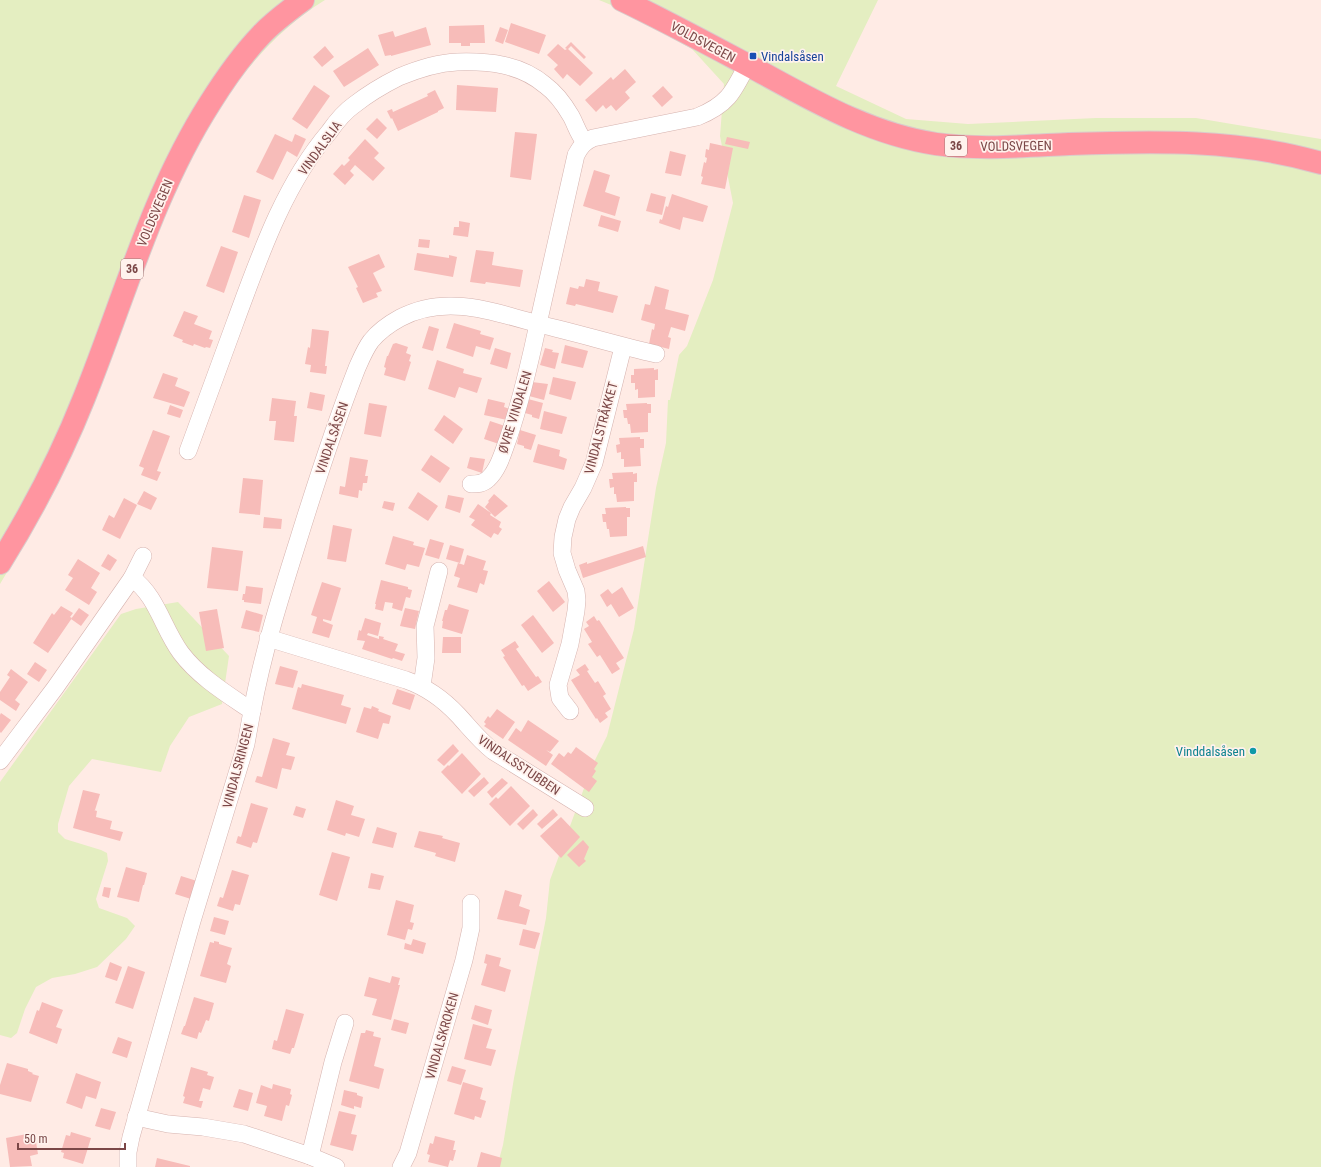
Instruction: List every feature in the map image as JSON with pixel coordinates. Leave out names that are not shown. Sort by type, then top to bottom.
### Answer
[{"type":"highway","name":"VOLDSVEGEN","points":[[0,563],[41,492],[70,430],[84,397],[154,211],[190,136],[222,84],[242,57],[260,36],[284,14],[303,0]]},
{"type":"highway","name":"VOLDSVEGEN","points":[[622,0],[839,113],[875,128],[916,140],[937,144],[983,147],[1148,142],[1215,144],[1271,151],[1321,163]]},
{"type":"street","name":"VINDALSLIA","points":[[188,451],[253,275],[287,196],[319,143],[337,121],[353,105],[386,83],[408,73],[430,66],[447,62],[488,62],[504,64],[535,77],[555,93],[571,116],[580,136],[585,142]]},
{"type":"street","points":[[538,324],[576,155],[580,147],[585,142],[593,138],[696,117],[710,112],[722,104],[730,95],[747,65]]},
{"type":"street","name":"VINDALSÅSEN","points":[[252,711],[268,638],[311,498],[343,405],[357,368],[371,341],[390,324],[418,310],[433,306],[449,305],[486,310],[538,324],[572,331],[623,347],[656,354]]},
{"type":"street","name":"ØVRE VINDALEN","points":[[471,484],[487,481],[496,469],[523,390],[538,324]]},
{"type":"street","name":"VINDALSTRÅKKET","points":[[570,711],[560,698],[558,685],[570,644],[577,600],[576,591],[562,553],[563,537],[567,519],[572,507],[583,488],[594,463],[623,347]]},
{"type":"street","points":[[0,761],[55,688],[132,578],[143,556]]},
{"type":"street","points":[[422,686],[426,662],[425,626],[439,571]]},
{"type":"street","name":"VINDALSRINGEN","points":[[128,1167],[128,1152],[136,1117],[188,936],[246,744],[252,711],[217,687],[181,654],[170,637],[149,595],[142,585],[132,578]]},
{"type":"street","name":"VINDALSSTUBBEN","points":[[268,638],[422,686],[447,704],[471,732],[488,747],[585,808]]},
{"type":"street","name":"VINDALSKROKEN","points":[[401,1167],[408,1153],[464,960],[471,928],[471,903]]},
{"type":"street","points":[[310,1156],[333,1062],[345,1023]]},
{"type":"street","points":[[136,1117],[168,1124],[203,1127],[244,1134],[310,1156],[336,1167]]},
{"type":"green space","points":[[0,0],[325,0],[294,22],[267,47],[243,75],[203,136],[186,169],[147,257],[62,474],[40,516],[0,584]]},
{"type":"green space","points":[[599,0],[878,0],[836,86],[906,119],[968,124],[1096,118],[1196,118],[1321,139],[1321,1167],[497,1167],[503,1145],[514,1078],[546,918],[550,880],[593,764],[607,736],[634,629],[656,488],[666,443],[668,400],[670,400],[679,355],[687,346],[713,280],[733,203],[720,136],[724,84],[692,49],[616,7]]},
{"type":"green space","points":[[178,602],[229,656],[222,704],[189,717],[170,746],[161,772],[92,759],[69,786],[58,824],[58,832],[65,839],[107,853],[108,861],[96,899],[99,908],[127,918],[135,926],[126,939],[97,967],[75,974],[52,978],[36,987],[25,1009],[17,1033],[11,1038],[0,1035],[0,782],[121,614],[136,609]]},
{"type":"building","points":[[511,23],[546,35],[539,54],[505,42]]},
{"type":"building","points":[[484,25],[485,43],[470,43],[470,46],[461,46],[461,43],[449,43],[449,26]]},
{"type":"building","points":[[426,27],[431,45],[391,56],[385,56],[378,35],[393,31],[395,37]]},
{"type":"building","points":[[500,27],[508,30],[503,44],[495,41]]},
{"type":"building","points":[[571,42],[586,57],[584,59],[571,46],[568,49],[593,73],[580,86],[567,74],[563,79],[554,69],[558,65],[547,55],[558,44],[565,50]]},
{"type":"building","points":[[325,46],[334,57],[322,67],[313,57]]},
{"type":"building","points":[[368,48],[379,65],[344,87],[333,71]]},
{"type":"building","points":[[625,69],[636,82],[625,92],[630,98],[616,111],[611,105],[606,109],[603,105],[596,112],[585,100],[611,77],[613,80]]},
{"type":"building","points":[[314,85],[330,96],[307,129],[292,119]]},
{"type":"building","points":[[457,85],[498,88],[496,112],[456,110]]},
{"type":"building","points":[[663,86],[673,97],[662,107],[652,96]]},
{"type":"building","points":[[435,90],[444,108],[398,131],[387,111],[392,109],[393,112],[428,96],[427,94]]},
{"type":"building","points":[[377,118],[387,128],[377,139],[366,129]]},
{"type":"building","points":[[515,132],[537,134],[531,180],[510,177]]},
{"type":"building","points":[[275,134],[292,142],[295,134],[306,139],[297,157],[287,151],[273,180],[256,172]]},
{"type":"building","points":[[727,137],[750,142],[748,149],[725,144]]},
{"type":"building","points":[[365,139],[379,153],[374,158],[385,168],[373,181],[355,165],[350,171],[354,175],[345,185],[333,174],[342,164],[344,166],[350,160],[348,158]]},
{"type":"building","points":[[710,143],[733,148],[725,189],[701,184],[704,162],[706,163],[707,158],[705,157],[706,149],[709,150]]},
{"type":"building","points":[[670,151],[686,155],[681,176],[665,173]]},
{"type":"building","points":[[594,170],[610,175],[605,192],[620,197],[615,216],[583,206]]},
{"type":"building","points":[[651,193],[666,197],[662,215],[646,211]]},
{"type":"building","points":[[672,194],[708,206],[703,222],[683,217],[680,230],[659,223],[660,219],[662,220],[666,206],[668,207]]},
{"type":"building","points":[[244,195],[261,200],[249,238],[232,232]]},
{"type":"building","points":[[601,215],[621,221],[618,232],[598,226]]},
{"type":"building","points":[[459,221],[470,223],[468,237],[453,235],[454,227],[459,227]]},
{"type":"building","points":[[419,239],[430,240],[429,248],[418,247]]},
{"type":"building","points":[[221,246],[238,252],[224,293],[206,286]]},
{"type":"building","points":[[476,250],[494,252],[492,265],[523,270],[520,287],[486,282],[485,284],[470,282]]},
{"type":"building","points":[[417,253],[449,258],[449,255],[457,257],[453,277],[414,270]]},
{"type":"building","points":[[379,254],[385,267],[373,273],[382,291],[376,293],[378,297],[363,303],[356,288],[358,287],[348,267]]},
{"type":"building","points":[[586,279],[600,282],[598,291],[618,296],[613,313],[576,304],[575,306],[566,304],[570,287],[578,289],[579,286],[584,287]]},
{"type":"building","points":[[655,286],[669,290],[665,309],[689,315],[685,331],[671,327],[668,337],[671,338],[669,349],[649,344],[652,329],[654,330],[655,324],[641,320],[645,304],[650,305]]},
{"type":"building","points":[[184,311],[198,316],[194,324],[212,331],[209,339],[213,340],[210,348],[205,348],[194,344],[193,346],[182,342],[183,340],[173,336]]},
{"type":"building","points":[[454,323],[481,331],[480,334],[494,338],[490,350],[476,346],[473,357],[446,348]]},
{"type":"building","points":[[429,326],[439,329],[433,351],[422,348]]},
{"type":"building","points":[[312,329],[329,331],[325,366],[327,366],[326,374],[310,372],[311,365],[305,364],[308,347],[310,348]]},
{"type":"building","points":[[396,343],[408,347],[406,353],[411,355],[409,361],[411,362],[405,381],[384,375],[386,368],[384,367],[387,356],[393,344]]},
{"type":"building","points":[[565,345],[588,351],[583,368],[561,363]]},
{"type":"building","points":[[495,348],[511,353],[507,369],[490,364]]},
{"type":"building","points":[[545,348],[553,350],[552,352],[559,353],[555,369],[540,365]]},
{"type":"building","points":[[437,360],[464,369],[463,373],[482,378],[477,393],[459,387],[455,398],[428,389]]},
{"type":"building","points":[[654,368],[654,370],[658,369],[658,380],[655,380],[655,397],[638,398],[638,389],[635,390],[635,383],[631,383],[631,375],[634,375],[634,369]]},
{"type":"building","points":[[163,373],[178,378],[175,386],[190,392],[184,407],[153,398]]},
{"type":"building","points":[[553,377],[576,382],[571,400],[549,394]]},
{"type":"building","points":[[532,382],[548,384],[544,400],[529,396]]},
{"type":"building","points":[[310,392],[325,395],[322,411],[307,408]]},
{"type":"building","points":[[272,398],[296,401],[294,416],[297,416],[294,442],[274,440],[276,421],[269,421]]},
{"type":"building","points":[[488,399],[505,403],[504,407],[510,409],[507,420],[484,415]]},
{"type":"building","points":[[528,399],[543,403],[539,419],[525,413]]},
{"type":"building","points":[[369,403],[387,406],[381,437],[364,434]]},
{"type":"building","points":[[626,404],[651,404],[651,413],[648,413],[648,432],[631,433],[630,424],[628,424],[627,418],[624,418],[623,410],[627,410]]},
{"type":"building","points":[[170,405],[183,410],[180,418],[167,414]]},
{"type":"building","points":[[544,411],[567,417],[562,434],[540,429]]},
{"type":"building","points":[[444,415],[463,429],[453,444],[434,430]]},
{"type":"building","points":[[490,421],[505,426],[499,444],[484,439]]},
{"type":"building","points":[[153,430],[170,436],[157,471],[161,472],[157,481],[141,475],[144,468],[139,466]]},
{"type":"building","points":[[520,430],[536,435],[531,450],[517,444]]},
{"type":"building","points":[[640,437],[640,439],[644,439],[644,448],[640,448],[641,466],[624,467],[624,459],[621,459],[621,452],[617,453],[616,445],[620,444],[619,438]]},
{"type":"building","points":[[538,444],[560,450],[559,456],[567,459],[564,470],[533,462]]},
{"type":"building","points":[[431,455],[450,468],[440,483],[421,470]]},
{"type":"building","points":[[350,457],[368,460],[365,476],[368,476],[367,483],[363,483],[362,491],[359,490],[358,498],[339,494],[340,486],[345,487]]},
{"type":"building","points":[[470,457],[485,459],[482,473],[467,468]]},
{"type":"building","points":[[633,472],[633,474],[637,473],[637,482],[634,482],[634,501],[617,502],[616,494],[614,494],[614,487],[610,488],[609,479],[613,479],[612,473]]},
{"type":"building","points":[[243,478],[263,480],[260,515],[239,513]]},
{"type":"building","points":[[144,491],[157,498],[151,510],[137,504]]},
{"type":"building","points":[[418,492],[438,506],[428,521],[408,508]]},
{"type":"building","points":[[494,494],[508,506],[495,517],[485,507]]},
{"type":"building","points":[[448,495],[464,498],[460,513],[445,508]]},
{"type":"building","points":[[124,498],[137,505],[120,539],[102,530],[109,515],[114,518]]},
{"type":"building","points":[[384,501],[395,503],[393,511],[382,508]]},
{"type":"building","points":[[478,504],[491,513],[490,515],[501,522],[499,527],[502,529],[498,535],[494,533],[491,538],[471,525],[475,520],[469,517]]},
{"type":"building","points":[[605,508],[630,508],[630,517],[627,517],[627,536],[610,537],[606,522],[603,522],[602,514],[606,514]]},
{"type":"building","points":[[264,517],[282,519],[281,529],[263,528]]},
{"type":"building","points":[[333,525],[352,529],[346,562],[327,559]]},
{"type":"building","points":[[393,536],[414,542],[413,545],[425,548],[419,567],[407,564],[405,570],[385,564]]},
{"type":"building","points":[[430,539],[444,543],[439,559],[425,555]]},
{"type":"building","points":[[450,545],[464,549],[460,563],[446,559]]},
{"type":"building","points":[[643,546],[646,557],[583,578],[579,565],[587,562],[587,564]]},
{"type":"building","points":[[212,547],[243,551],[238,591],[207,588]]},
{"type":"building","points":[[108,554],[117,560],[110,571],[101,566]]},
{"type":"building","points":[[467,555],[486,561],[483,570],[488,571],[484,585],[480,583],[477,593],[457,587],[460,578],[454,576],[458,563],[464,565]]},
{"type":"building","points":[[78,559],[100,573],[91,588],[97,592],[89,605],[65,590],[73,578],[68,575]]},
{"type":"building","points":[[381,580],[408,587],[408,589],[412,590],[410,598],[406,597],[402,611],[392,608],[393,603],[385,602],[383,611],[375,609]]},
{"type":"building","points":[[549,581],[565,602],[553,612],[537,591]]},
{"type":"building","points":[[322,582],[341,588],[331,621],[323,619],[323,621],[333,625],[329,638],[312,633],[317,617],[311,615]]},
{"type":"building","points":[[246,586],[263,588],[261,604],[244,602],[244,600],[242,600],[243,594],[245,594]]},
{"type":"building","points":[[622,587],[634,608],[619,617],[611,604],[607,607],[600,595],[608,589],[612,594]]},
{"type":"building","points":[[449,604],[469,610],[462,634],[442,628],[445,610],[447,610]]},
{"type":"building","points":[[61,606],[73,613],[70,617],[72,618],[48,653],[33,643],[52,613],[54,615]]},
{"type":"building","points":[[79,608],[89,615],[81,626],[71,619]]},
{"type":"building","points":[[405,608],[419,611],[415,629],[400,626]]},
{"type":"building","points":[[217,609],[224,648],[206,651],[199,612]]},
{"type":"building","points":[[246,610],[263,615],[259,632],[241,628]]},
{"type":"building","points":[[533,615],[554,643],[542,653],[521,625]]},
{"type":"building","points":[[594,616],[597,621],[599,620],[624,658],[616,663],[620,669],[612,674],[600,655],[597,657],[588,644],[592,642],[584,629],[589,626],[586,622]]},
{"type":"building","points":[[365,618],[381,623],[378,636],[368,633],[367,635],[379,639],[379,636],[384,637],[383,639],[398,644],[395,651],[405,654],[402,661],[362,649],[365,641],[357,640],[359,630],[361,631]]},
{"type":"building","points":[[443,637],[461,637],[461,653],[442,653]]},
{"type":"building","points":[[515,641],[519,647],[516,649],[536,677],[538,676],[542,682],[528,691],[524,685],[522,686],[503,657],[505,656],[501,650]]},
{"type":"building","points":[[35,662],[47,670],[39,682],[27,674]]},
{"type":"building","points":[[585,664],[589,670],[587,671],[595,683],[598,681],[606,694],[603,696],[611,709],[605,713],[608,717],[600,723],[571,680],[580,675],[576,670]]},
{"type":"building","points":[[280,666],[298,671],[293,688],[275,684]]},
{"type":"building","points":[[11,669],[28,682],[15,700],[20,704],[16,711],[0,700],[0,692],[10,677],[7,675]]},
{"type":"building","points":[[302,684],[344,695],[341,705],[351,708],[346,724],[292,709],[298,687],[301,688]]},
{"type":"building","points":[[397,689],[415,695],[410,710],[392,704]]},
{"type":"building","points":[[372,706],[379,709],[378,711],[391,716],[389,724],[383,723],[378,739],[356,732],[364,707],[371,709]]},
{"type":"building","points":[[497,709],[515,722],[503,739],[484,726],[486,724],[484,722],[488,716],[490,718]]},
{"type":"building","points":[[1,713],[11,720],[1,733],[0,715]]},
{"type":"building","points":[[528,720],[559,741],[550,752],[546,750],[553,755],[546,766],[508,740],[516,728],[521,732]]},
{"type":"building","points":[[273,738],[290,743],[286,755],[295,757],[291,770],[282,768],[277,789],[255,782],[257,776],[262,777]]},
{"type":"building","points":[[453,744],[459,751],[444,766],[437,760]]},
{"type":"building","points":[[576,747],[598,763],[594,769],[596,771],[592,777],[597,781],[589,792],[551,764],[559,753],[564,757],[568,752],[571,754]]},
{"type":"building","points":[[462,753],[481,774],[462,794],[441,772]]},
{"type":"building","points":[[484,777],[489,783],[474,797],[468,791]]},
{"type":"building","points":[[502,778],[508,783],[492,798],[487,792]]},
{"type":"building","points":[[511,786],[530,806],[510,826],[489,804],[496,797],[498,799]]},
{"type":"building","points":[[83,790],[100,794],[94,810],[97,811],[96,817],[112,821],[110,829],[123,832],[120,841],[73,828]]},
{"type":"building","points":[[336,800],[354,806],[351,815],[365,819],[359,837],[346,833],[345,836],[327,830]]},
{"type":"building","points":[[251,803],[268,808],[257,843],[253,842],[251,848],[236,843],[238,836],[241,837]]},
{"type":"building","points":[[296,806],[306,809],[303,818],[293,815]]},
{"type":"building","points":[[533,809],[538,815],[523,830],[517,824]]},
{"type":"building","points":[[553,809],[558,815],[542,829],[537,824]]},
{"type":"building","points":[[561,817],[580,837],[561,858],[540,836]]},
{"type":"building","points":[[377,827],[397,833],[393,848],[372,843]]},
{"type":"building","points":[[419,831],[443,836],[442,838],[460,843],[455,862],[435,856],[436,853],[414,847]]},
{"type":"building","points":[[583,840],[589,847],[584,859],[586,861],[579,867],[567,855]]},
{"type":"building","points":[[332,852],[350,857],[337,901],[319,895]]},
{"type":"building","points":[[126,867],[147,873],[139,902],[117,897]]},
{"type":"building","points":[[232,870],[249,875],[240,905],[235,904],[233,911],[217,906],[220,897],[223,898]]},
{"type":"building","points":[[371,873],[384,876],[380,890],[368,888]]},
{"type":"building","points":[[181,876],[197,881],[191,899],[175,894]]},
{"type":"building","points":[[104,887],[111,888],[109,898],[102,896]]},
{"type":"building","points":[[505,890],[522,895],[519,906],[530,910],[526,925],[497,919]]},
{"type":"building","points":[[396,900],[414,905],[410,922],[414,923],[412,930],[408,929],[405,940],[387,935]]},
{"type":"building","points":[[214,917],[229,921],[225,935],[210,931]]},
{"type":"building","points":[[523,929],[540,933],[535,949],[519,945]]},
{"type":"building","points":[[413,939],[426,943],[423,954],[404,949],[405,943],[411,945]]},
{"type":"building","points":[[214,941],[232,948],[227,964],[231,966],[226,983],[200,976],[210,942],[214,943]]},
{"type":"building","points":[[486,954],[501,958],[499,966],[511,970],[505,992],[481,985],[487,964],[484,963]]},
{"type":"building","points":[[110,962],[122,967],[117,981],[105,977]]},
{"type":"building","points":[[128,966],[145,972],[133,1009],[115,1003]]},
{"type":"building","points":[[392,976],[400,978],[398,985],[400,985],[391,1020],[372,1015],[377,999],[364,996],[369,977],[390,983]]},
{"type":"building","points":[[194,997],[214,1003],[209,1021],[206,1020],[197,1039],[181,1034]]},
{"type":"building","points":[[42,1002],[63,1010],[56,1027],[62,1029],[57,1044],[29,1033],[37,1010],[39,1011]]},
{"type":"building","points":[[475,1005],[492,1010],[488,1025],[471,1019]]},
{"type":"building","points":[[286,1009],[304,1014],[294,1048],[292,1048],[290,1054],[272,1049],[274,1040],[277,1041]]},
{"type":"building","points":[[394,1019],[409,1023],[406,1034],[391,1030]]},
{"type":"building","points":[[473,1024],[492,1029],[486,1048],[496,1050],[491,1066],[464,1059]]},
{"type":"building","points":[[366,1030],[374,1032],[373,1036],[381,1038],[374,1066],[384,1069],[379,1089],[349,1081],[361,1033],[365,1033]]},
{"type":"building","points":[[118,1037],[132,1042],[127,1058],[112,1053]]},
{"type":"building","points":[[7,1063],[28,1069],[28,1071],[33,1073],[32,1074],[39,1076],[31,1102],[0,1094],[0,1085]]},
{"type":"building","points":[[452,1066],[466,1070],[461,1085],[447,1081]]},
{"type":"building","points":[[191,1067],[208,1072],[207,1075],[214,1077],[210,1090],[203,1088],[199,1101],[203,1101],[201,1108],[183,1103],[185,1097],[183,1096]]},
{"type":"building","points":[[76,1073],[101,1082],[96,1099],[86,1096],[82,1109],[66,1103]]},
{"type":"building","points":[[463,1082],[483,1088],[480,1099],[486,1101],[481,1118],[475,1116],[474,1120],[454,1114]]},
{"type":"building","points":[[273,1084],[291,1089],[290,1094],[292,1095],[289,1106],[286,1105],[282,1121],[264,1116],[267,1106],[256,1103],[261,1085],[272,1089]]},
{"type":"building","points":[[239,1089],[253,1093],[248,1111],[233,1107]]},
{"type":"building","points":[[344,1090],[357,1093],[357,1095],[363,1097],[361,1108],[354,1106],[354,1109],[341,1105]]},
{"type":"building","points":[[101,1108],[116,1112],[110,1130],[95,1126]]},
{"type":"building","points":[[339,1111],[356,1115],[351,1134],[357,1135],[353,1151],[330,1145]]},
{"type":"building","points":[[71,1132],[91,1138],[83,1164],[63,1158],[64,1153],[61,1152],[66,1135],[70,1136]]},
{"type":"building","points":[[27,1134],[27,1137],[35,1136],[38,1154],[30,1156],[32,1166],[10,1167],[6,1138]]},
{"type":"building","points":[[435,1136],[455,1141],[453,1150],[456,1150],[453,1161],[450,1160],[448,1167],[428,1162],[430,1155],[427,1154],[430,1143],[433,1144]]},
{"type":"building","points":[[481,1152],[502,1158],[500,1167],[477,1167]]},
{"type":"building","points":[[157,1158],[190,1166],[190,1167],[155,1167]]},
{"type":"place","name":"Vindalsåsen","points":[[753,56]]},
{"type":"place","name":"Vinddalsåsen","points":[[1253,751]]}]
